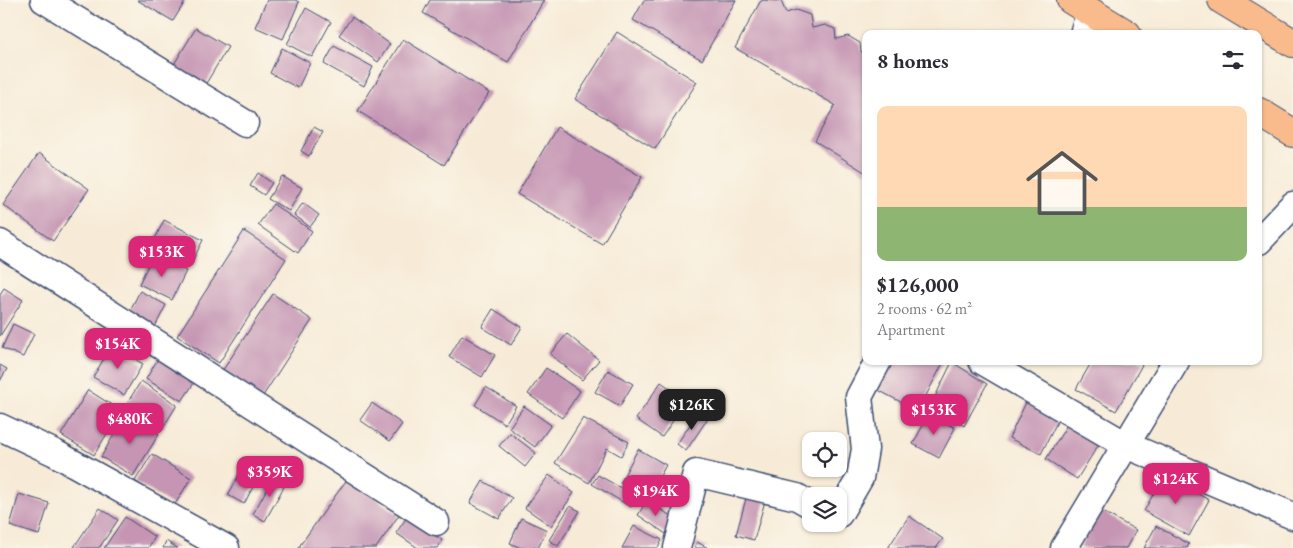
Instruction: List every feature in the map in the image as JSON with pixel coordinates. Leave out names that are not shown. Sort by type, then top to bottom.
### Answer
[{"type":"highway","points":[[1222,0],[1293,43]]},
{"type":"highway","points":[[1081,15],[1117,30]]},
{"type":"highway","points":[[1262,114],[1293,132]]},
{"type":"street","points":[[44,0],[245,123]]},
{"type":"street","points":[[1262,238],[1293,205]]},
{"type":"street","points":[[0,244],[436,522]]},
{"type":"street","points":[[847,500],[860,478],[865,449],[859,397],[876,365]]},
{"type":"street","points":[[989,365],[1126,445],[1293,516]]},
{"type":"street","points":[[1064,548],[1174,365]]},
{"type":"street","points":[[0,427],[56,453],[226,548]]},
{"type":"street","points":[[677,548],[696,473],[797,497],[802,500]]},
{"type":"building","points":[[137,0],[186,0],[173,21]]},
{"type":"building","points":[[267,0],[295,0],[299,2],[283,39],[255,27]]},
{"type":"building","points":[[430,0],[544,0],[508,62],[423,13]]},
{"type":"building","points":[[644,0],[736,0],[702,60],[633,20]]},
{"type":"building","points":[[763,0],[781,1],[786,13],[796,10],[810,15],[812,28],[825,25],[835,29],[836,39],[848,36],[860,43],[862,52],[862,170],[815,141],[835,105],[735,48],[760,2]]},
{"type":"building","points":[[306,8],[331,22],[312,57],[287,44]]},
{"type":"building","points":[[352,17],[390,44],[378,62],[339,35]]},
{"type":"building","points":[[196,28],[228,47],[205,85],[173,66]]},
{"type":"building","points":[[617,32],[697,82],[655,149],[575,99]]},
{"type":"building","points":[[403,39],[489,93],[444,165],[358,111]]},
{"type":"building","points":[[334,46],[373,67],[364,86],[324,64]]},
{"type":"building","points":[[282,48],[310,63],[298,88],[270,73]]},
{"type":"building","points":[[314,127],[323,132],[309,156],[301,151]]},
{"type":"building","points":[[557,127],[642,177],[602,244],[517,194]]},
{"type":"building","points":[[39,153],[89,189],[53,241],[3,205]]},
{"type":"building","points":[[258,173],[272,183],[264,195],[250,186]]},
{"type":"building","points":[[282,176],[302,188],[289,211],[268,199]]},
{"type":"building","points":[[303,203],[319,215],[310,227],[294,215]]},
{"type":"building","points":[[273,204],[312,231],[298,253],[258,225]]},
{"type":"building","points":[[164,220],[203,240],[191,264],[152,245]]},
{"type":"building","points":[[244,231],[286,259],[219,363],[177,336]]},
{"type":"building","points":[[153,255],[186,271],[172,300],[139,284]]},
{"type":"building","points":[[4,288],[23,300],[0,336],[0,294]]},
{"type":"building","points":[[140,291],[166,305],[155,327],[128,314]]},
{"type":"building","points":[[273,294],[312,320],[259,402],[219,376]]},
{"type":"building","points":[[493,309],[522,327],[511,345],[482,327]]},
{"type":"building","points":[[13,324],[34,334],[23,357],[2,348]]},
{"type":"building","points":[[567,334],[599,360],[582,380],[550,354]]},
{"type":"building","points":[[462,335],[495,355],[482,377],[449,357]]},
{"type":"building","points":[[112,345],[143,364],[124,395],[93,377]]},
{"type":"building","points":[[159,357],[196,380],[182,401],[146,379]]},
{"type":"building","points":[[0,365],[7,369],[0,381]]},
{"type":"building","points":[[891,365],[942,365],[918,411],[878,390]]},
{"type":"building","points":[[951,365],[957,365],[987,384],[964,426],[931,405]]},
{"type":"building","points":[[1090,365],[1142,365],[1116,411],[1076,389]]},
{"type":"building","points":[[546,368],[580,391],[562,418],[528,394]]},
{"type":"building","points":[[608,370],[633,384],[620,406],[595,392]]},
{"type":"building","points":[[141,381],[177,405],[162,429],[126,405]]},
{"type":"building","points":[[661,382],[687,400],[662,437],[636,419]]},
{"type":"building","points":[[486,387],[516,406],[505,424],[475,405]]},
{"type":"building","points":[[88,390],[121,411],[94,455],[61,435]]},
{"type":"building","points":[[1029,396],[1062,412],[1041,454],[1009,438]]},
{"type":"building","points":[[372,403],[402,424],[390,441],[360,420]]},
{"type":"building","points":[[524,406],[551,425],[535,447],[509,428]]},
{"type":"building","points":[[699,411],[708,418],[686,451],[677,444]]},
{"type":"building","points":[[126,414],[159,434],[133,476],[101,457]]},
{"type":"building","points":[[929,414],[955,428],[939,458],[913,444]]},
{"type":"building","points":[[583,418],[629,442],[621,456],[607,448],[589,483],[555,463]]},
{"type":"building","points":[[1067,425],[1099,444],[1077,479],[1046,459]]},
{"type":"building","points":[[510,433],[536,453],[525,467],[499,446]]},
{"type":"building","points":[[638,449],[666,465],[648,498],[620,483]]},
{"type":"building","points":[[152,454],[191,478],[174,506],[135,481]]},
{"type":"building","points":[[247,460],[263,468],[244,504],[228,495]]},
{"type":"building","points":[[549,475],[574,493],[551,526],[525,508]]},
{"type":"building","points":[[598,475],[637,497],[631,507],[592,484]]},
{"type":"building","points":[[1164,475],[1209,500],[1189,536],[1144,511]]},
{"type":"building","points":[[274,476],[286,483],[265,521],[253,514]]},
{"type":"building","points":[[348,478],[399,515],[376,548],[298,548]]},
{"type":"building","points":[[483,481],[512,498],[499,519],[470,503]]},
{"type":"building","points":[[19,494],[49,503],[39,535],[10,526]]},
{"type":"building","points":[[747,495],[765,501],[754,540],[736,535]]},
{"type":"building","points":[[647,500],[675,519],[666,534],[638,515]]},
{"type":"building","points":[[570,506],[580,511],[558,546],[549,540]]},
{"type":"building","points":[[100,508],[118,520],[99,548],[75,548],[74,547]]},
{"type":"building","points":[[1101,511],[1136,530],[1126,548],[1080,548]]},
{"type":"building","points":[[909,516],[943,539],[936,548],[888,548]]},
{"type":"building","points":[[125,517],[155,537],[148,548],[104,548]]},
{"type":"building","points":[[407,517],[442,540],[437,548],[418,548],[396,533]]},
{"type":"building","points":[[521,518],[547,530],[538,548],[521,548],[510,543]]},
{"type":"building","points":[[634,526],[662,540],[658,548],[622,548]]},
{"type":"building","points":[[1156,526],[1189,544],[1187,548],[1144,548]]},
{"type":"building","points":[[166,541],[178,548],[163,548]]},
{"type":"building","points":[[697,542],[708,548],[694,548]]}]
